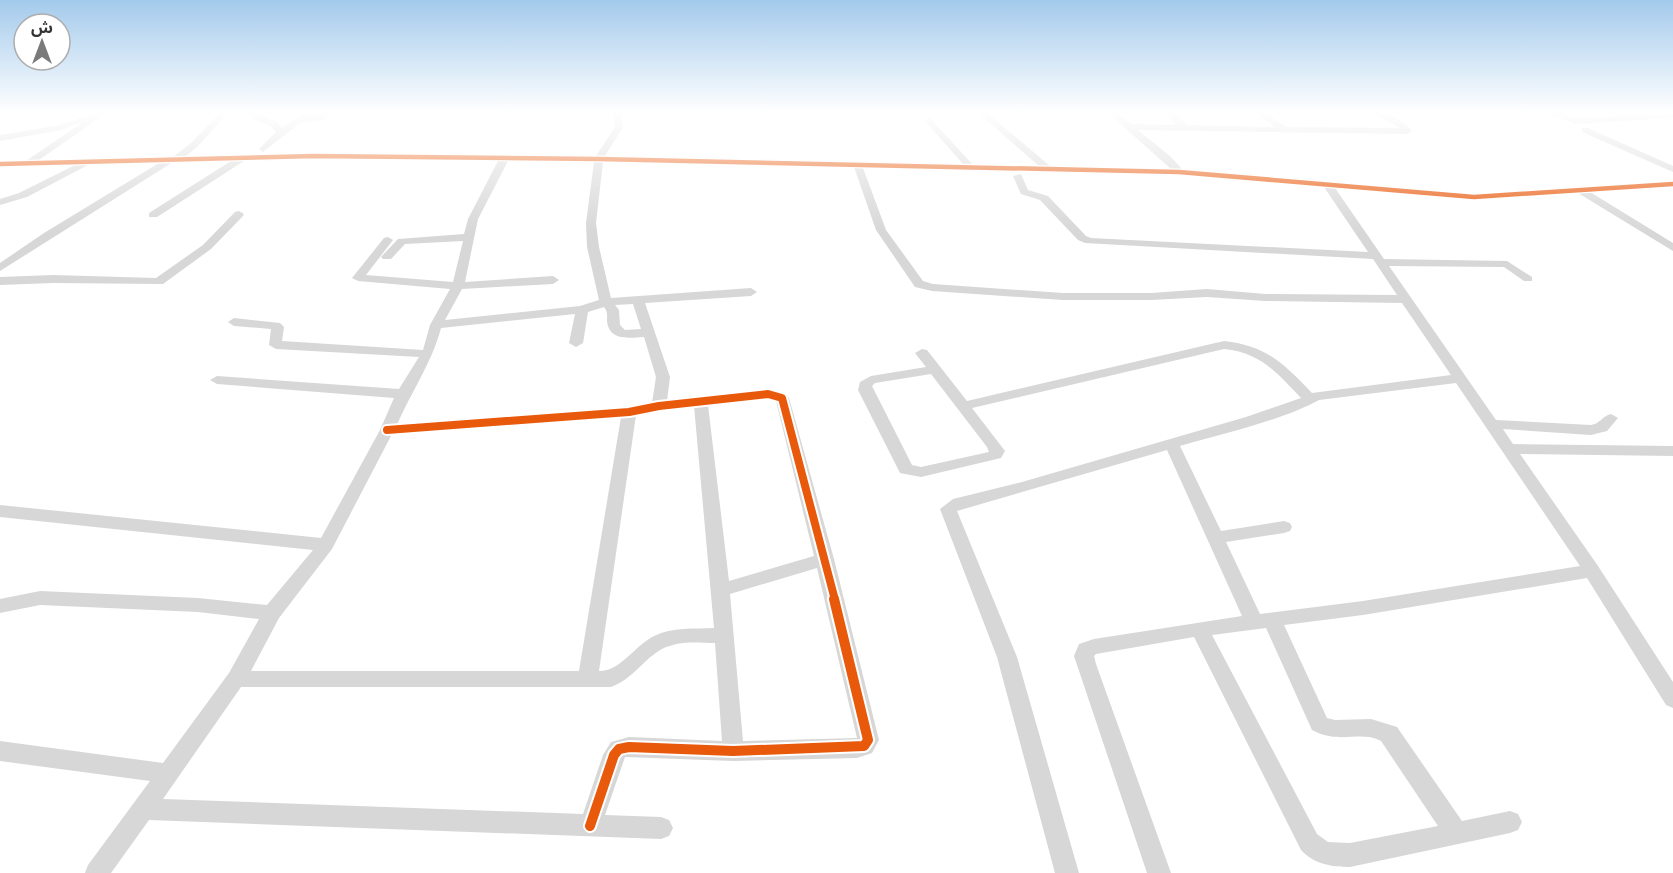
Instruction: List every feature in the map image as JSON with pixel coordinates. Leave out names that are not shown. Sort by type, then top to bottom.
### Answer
[{"type":"street","points":[[29,164],[46,152]]},
{"type":"street","points":[[0,268],[48,235],[185,152]]},
{"type":"street","points":[[604,152],[599,159],[591,223],[593,247],[606,302],[613,310],[616,330],[623,334],[650,333]]},
{"type":"street","points":[[957,152],[970,167]]},
{"type":"street","points":[[1028,152],[1048,169]]},
{"type":"street","points":[[1160,152],[1179,172]]},
{"type":"street","points":[[1634,152],[1673,169]]},
{"type":"street","points":[[97,873],[236,679],[272,613],[326,545],[387,430],[403,394],[428,354],[436,325],[458,286],[467,237],[481,198],[505,157]]},
{"type":"street","points":[[0,164],[242,158],[505,157],[970,167],[1016,172],[1048,169],[1179,172],[1428,195],[1474,197],[1673,184]]},
{"type":"street","points":[[153,215],[179,201],[242,158]]},
{"type":"street","points":[[0,202],[19,197],[87,162]]},
{"type":"street","points":[[857,165],[881,230],[919,284],[927,288],[982,293],[1107,296],[1151,297],[1204,293],[1266,298],[1405,299]]},
{"type":"street","points":[[1016,172],[1024,192],[1044,198],[1082,238],[1089,241],[1210,246],[1377,259],[1507,264],[1528,279]]},
{"type":"street","points":[[1327,184],[1667,680],[1673,699]]},
{"type":"street","points":[[1581,191],[1673,248]]},
{"type":"street","points":[[0,280],[159,282],[207,247],[239,214]]},
{"type":"street","points":[[387,257],[402,241],[467,237]]},
{"type":"street","points":[[388,240],[358,278],[458,286],[553,280]]},
{"type":"street","points":[[436,325],[582,310],[606,302],[751,292]]},
{"type":"street","points":[[638,299],[663,377],[659,406]]},
{"type":"street","points":[[576,344],[582,310]]},
{"type":"street","points":[[234,322],[278,327],[276,345],[428,354]]},
{"type":"street","points":[[963,406],[1224,345],[1250,348],[1266,356],[1310,399]]},
{"type":"street","points":[[922,353],[935,369],[997,451],[996,455],[921,472],[906,469],[865,390],[865,385],[871,380],[935,369]]},
{"type":"street","points":[[1067,873],[1007,657],[948,509],[960,503],[1024,487],[1251,420],[1326,394],[1459,378]]},
{"type":"street","points":[[218,380],[403,394]]},
{"type":"street","points":[[387,430],[629,412],[659,406],[768,394],[782,398],[825,559],[868,740],[864,746],[857,748],[733,751],[629,747],[619,749],[614,755],[590,826]]},
{"type":"street","points":[[701,402],[722,590],[733,751]]},
{"type":"street","points":[[588,679],[629,412]]},
{"type":"street","points":[[1490,424],[1591,430],[1602,428],[1611,418]]},
{"type":"street","points":[[1172,444],[1215,538],[1319,724],[1326,729],[1337,730],[1374,727],[1389,734],[1457,833]]},
{"type":"street","points":[[1507,449],[1673,451]]},
{"type":"street","points":[[0,511],[326,545]]},
{"type":"street","points":[[1215,538],[1284,527]]},
{"type":"street","points":[[722,590],[825,559]]},
{"type":"street","points":[[1159,873],[1084,656],[1086,650],[1094,646],[1199,629],[1363,608],[1592,571]]},
{"type":"street","points":[[0,606],[40,598],[198,605],[272,613]]},
{"type":"street","points":[[1199,629],[1309,842],[1316,851],[1328,855],[1350,855],[1510,822]]},
{"type":"street","points":[[236,679],[588,679],[617,677],[646,649],[671,637],[725,635]]},
{"type":"street","points":[[0,751],[169,774]]},
{"type":"street","points":[[144,809],[661,828]]},
{"type":"cycle path","points":[[0,164],[314,156],[599,159],[1179,172],[1474,197],[1673,184]]},
{"type":"cycle path","points":[[387,430],[629,412],[659,406],[768,394],[782,398],[841,625],[868,740],[864,746],[857,748],[733,751],[629,747],[619,749],[614,755],[590,826]]}]
